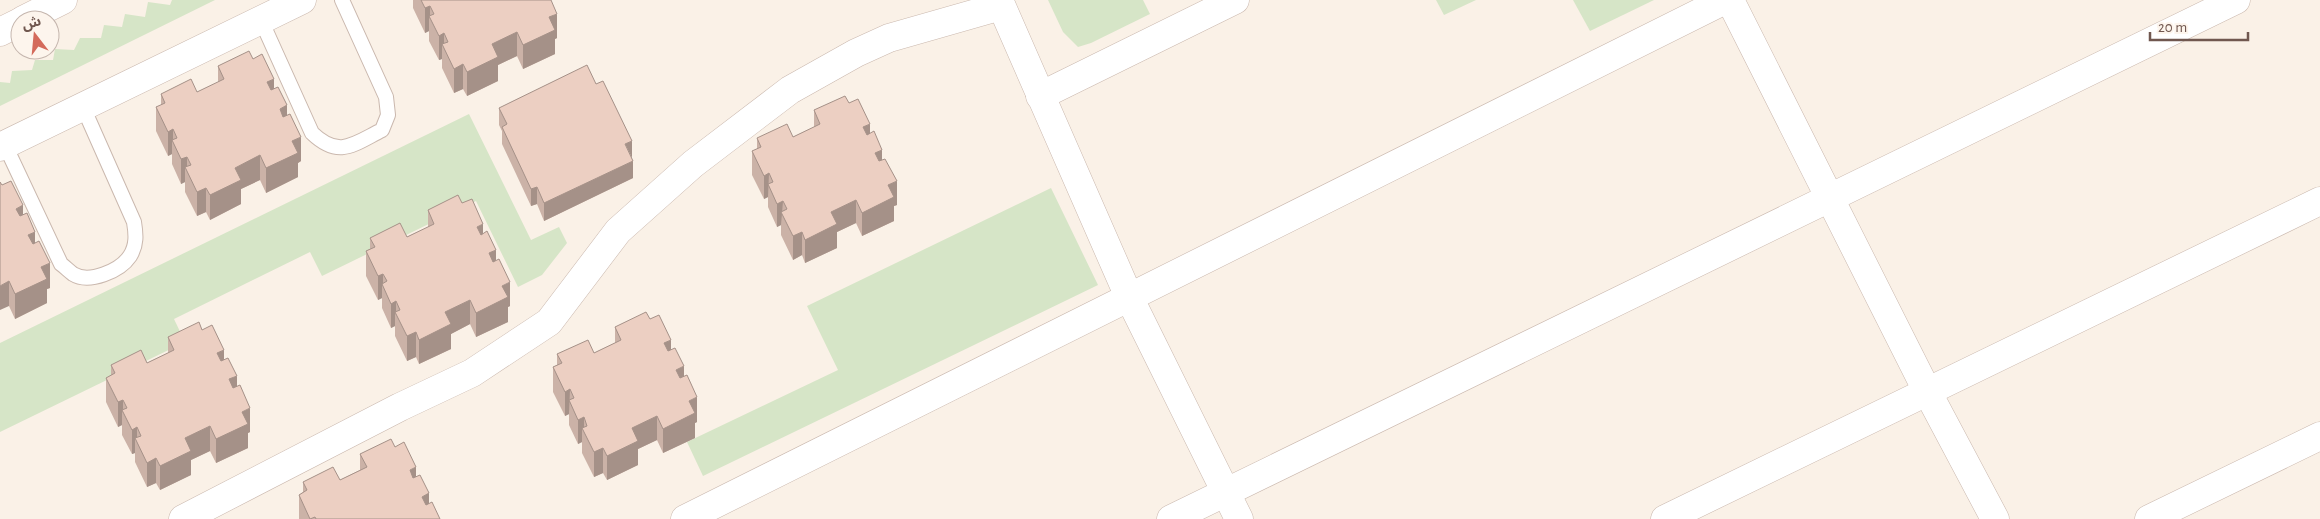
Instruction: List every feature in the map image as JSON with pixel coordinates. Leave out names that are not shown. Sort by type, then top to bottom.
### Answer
[{"type":"street","points":[[2,146],[302,0]]},
{"type":"street","points":[[1040,96],[1235,0]]},
{"type":"street","points":[[685,519],[1725,0]]},
{"type":"street","points":[[1730,0],[1927,392],[1995,519]]},
{"type":"street","points":[[1171,519],[2236,0]]},
{"type":"street","points":[[40,10],[53,2]]},
{"type":"street","points":[[183,519],[383,415],[472,373],[549,322],[618,231],[693,164],[790,90],[889,38],[1000,3],[1129,298],[1239,519]]},
{"type":"street","points":[[1665,519],[2320,200]]},
{"type":"street","points":[[2149,519],[2320,436]]},
{"type":"lane","points":[[260,20],[312,133],[324,144],[330,146],[337,148],[352,145],[382,130],[388,115],[386,97],[342,0]]},
{"type":"lane","points":[[2,146],[62,264],[75,275],[92,278],[116,269],[130,257],[136,239],[134,222],[83,107]]},
{"type":"green space","points":[[172,0],[215,0],[0,106],[0,82],[10,83],[12,71],[32,70],[35,60],[60,60],[60,49],[74,50],[80,38],[101,38],[104,25],[122,27],[125,14],[145,17],[148,2],[170,5]]},
{"type":"green space","points":[[1048,0],[1143,0],[1150,14],[1091,43],[1078,47],[1063,32]]},
{"type":"green space","points":[[1436,0],[1476,0],[1444,15]]},
{"type":"green space","points":[[1573,0],[1654,0],[1590,31]]},
{"type":"green space","points":[[469,114],[531,240],[559,227],[567,243],[542,275],[518,287],[476,201],[322,276],[310,252],[174,319],[185,342],[0,432],[0,343]]},
{"type":"green space","points":[[1051,188],[1098,285],[703,476],[687,442],[838,370],[807,306]]},
{"type":"building","points":[[421,0],[551,0],[557,14],[549,17],[555,30],[523,45],[517,32],[492,44],[498,57],[467,72],[463,64],[454,69],[442,44],[448,42],[444,33],[439,36],[429,16],[434,14],[430,6],[425,8]]},
{"type":"building","points":[[249,51],[253,59],[262,54],[274,79],[267,82],[271,90],[278,87],[287,105],[280,109],[283,117],[290,114],[301,137],[292,141],[298,153],[266,168],[260,155],[235,168],[241,180],[210,195],[206,188],[197,192],[185,167],[191,165],[187,157],[181,159],[172,140],[177,138],[173,129],[168,132],[156,107],[165,103],[161,94],[191,79],[197,92],[224,79],[218,66]]},
{"type":"building","points":[[587,65],[596,84],[603,81],[632,141],[625,144],[633,161],[544,203],[537,187],[531,189],[502,127],[507,124],[499,108]]},
{"type":"building","points":[[845,96],[849,103],[858,99],[870,124],[863,127],[867,135],[874,131],[882,150],[875,153],[879,161],[885,159],[897,181],[888,185],[894,197],[862,213],[856,200],[831,212],[837,224],[805,240],[802,232],[793,236],[781,212],[787,209],[783,201],[777,204],[768,184],[773,182],[769,173],[764,176],[752,151],[761,147],[757,138],[787,124],[793,137],[820,124],[814,110]]},
{"type":"building","points":[[11,181],[23,205],[16,209],[20,216],[27,213],[35,232],[28,235],[33,244],[39,241],[50,263],[41,267],[47,279],[15,294],[9,281],[0,286],[0,182],[2,185]]},
{"type":"building","points":[[458,195],[462,203],[472,199],[483,224],[477,227],[481,235],[487,231],[496,250],[489,253],[493,262],[499,259],[510,282],[502,286],[508,297],[476,313],[470,300],[445,312],[451,324],[419,340],[416,332],[407,336],[395,312],[400,310],[396,301],[391,304],[382,284],[387,281],[383,274],[378,276],[366,251],[375,247],[370,238],[400,223],[407,237],[434,224],[428,210]]},
{"type":"building","points":[[646,312],[650,319],[659,315],[671,340],[664,343],[668,351],[675,348],[684,366],[676,370],[680,378],[687,375],[697,397],[689,401],[695,413],[663,429],[657,416],[632,428],[638,441],[607,456],[603,448],[594,452],[582,428],[587,426],[584,417],[578,420],[569,400],[574,398],[570,389],[565,392],[553,367],[562,363],[557,354],[588,340],[594,353],[621,340],[615,327]]},
{"type":"building","points":[[199,322],[202,330],[212,325],[224,350],[217,353],[221,361],[228,358],[237,376],[229,379],[233,388],[240,385],[250,408],[242,412],[248,424],[216,439],[210,426],[185,438],[191,451],[160,466],[156,458],[147,463],[135,438],[141,436],[137,427],[132,430],[122,410],[127,408],[123,400],[118,402],[106,378],[115,373],[111,365],[141,350],[147,363],[174,350],[168,337]]},
{"type":"building","points":[[391,439],[395,447],[404,442],[416,467],[410,470],[413,478],[420,475],[429,493],[422,497],[426,505],[432,502],[440,519],[316,519],[315,517],[310,519],[299,495],[307,490],[303,482],[333,467],[340,480],[367,467],[360,454]]}]
